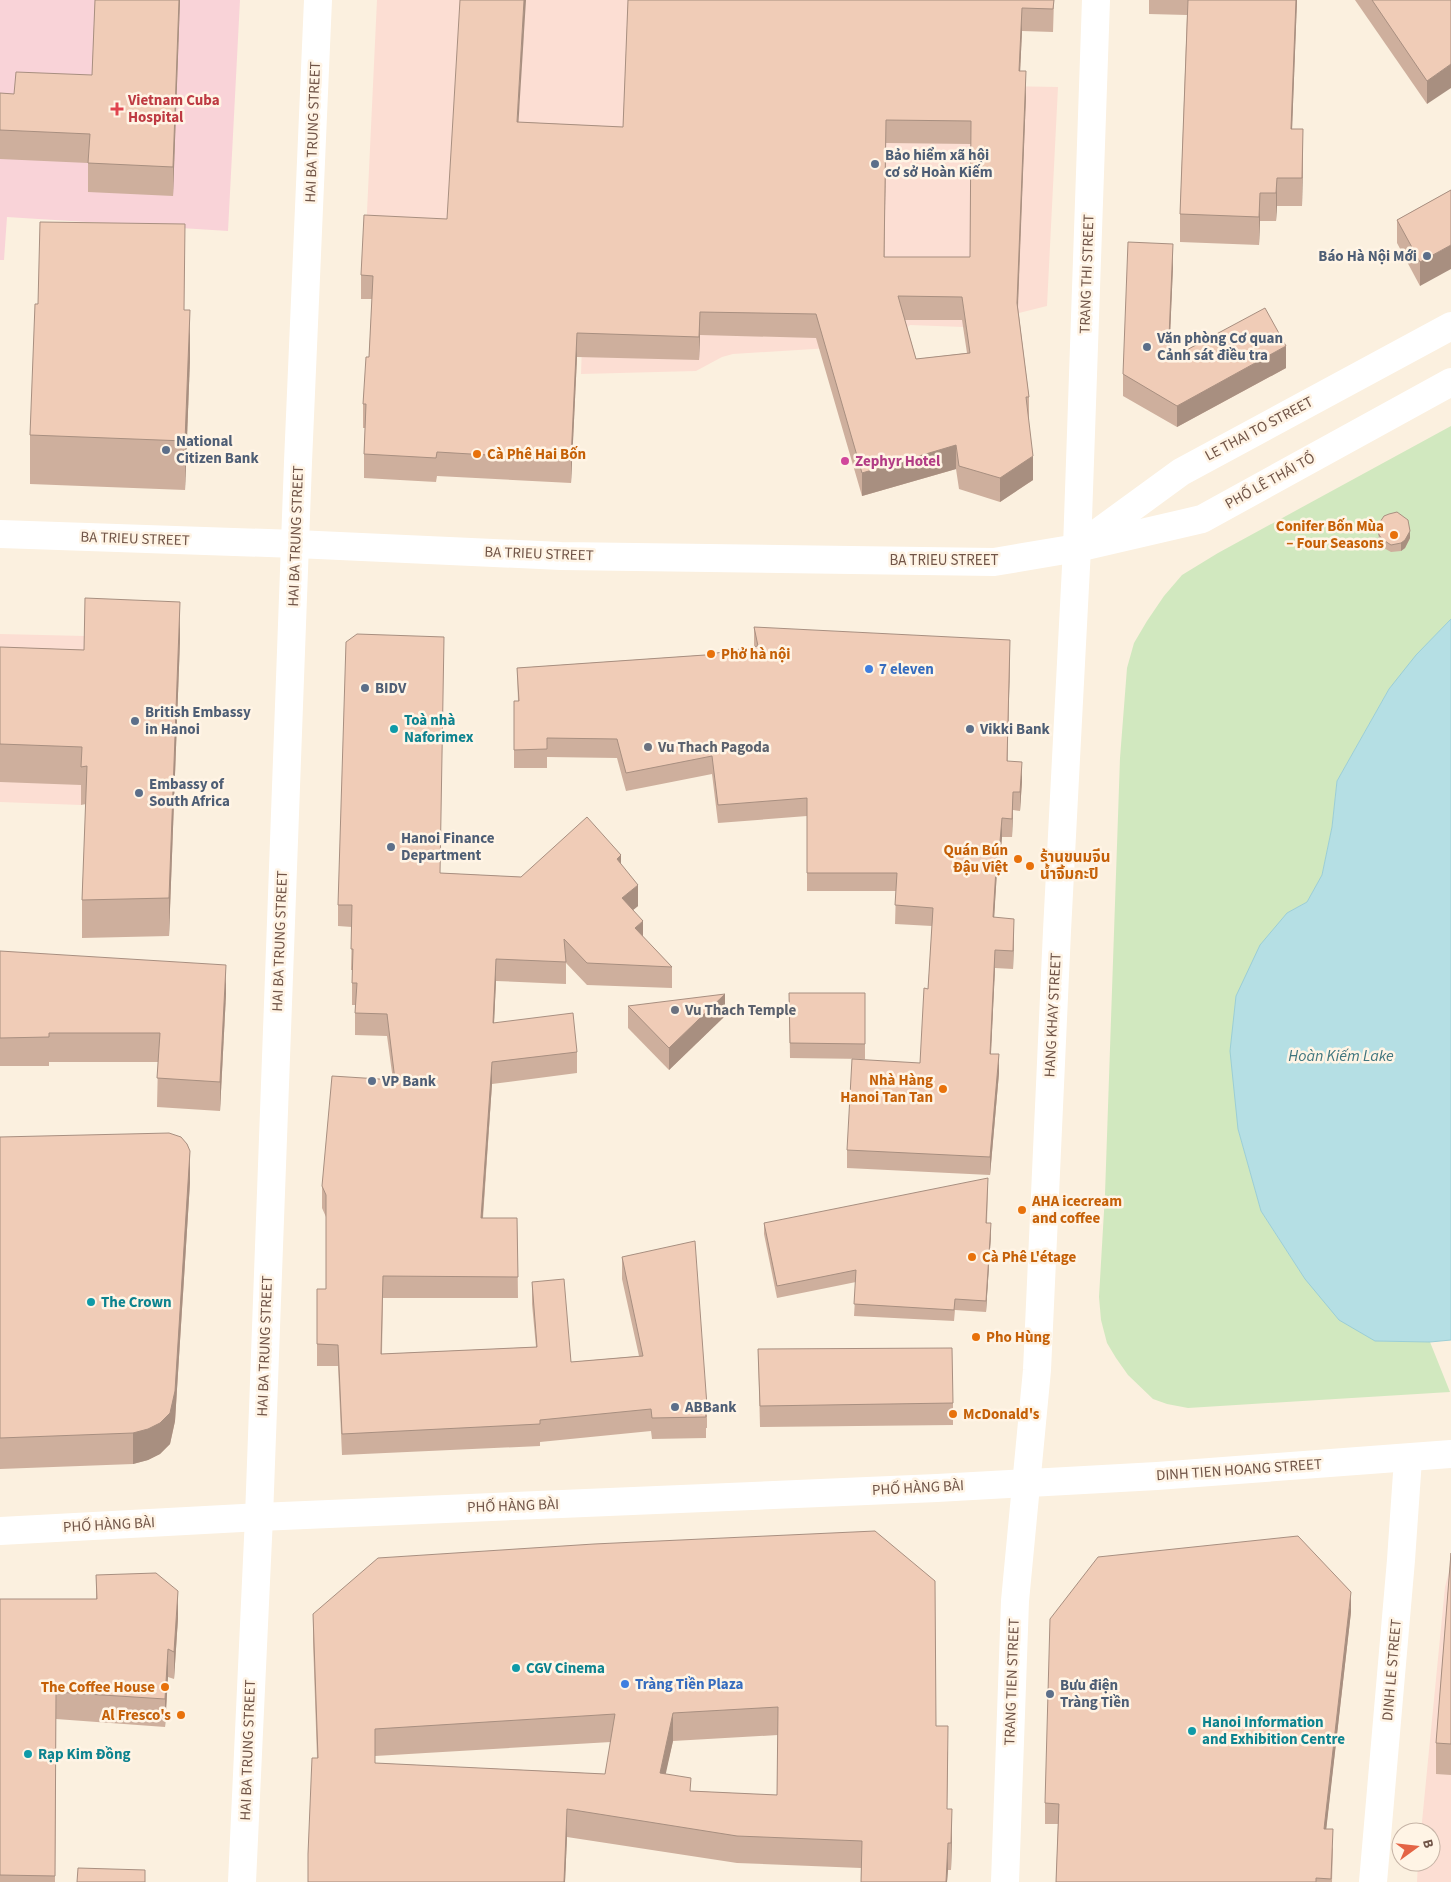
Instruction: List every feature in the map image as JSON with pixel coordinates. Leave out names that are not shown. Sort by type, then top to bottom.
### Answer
[{"type":"main road","name":"HAI BA TRUNG STREET","points":[[242,1882],[259,1517],[318,0]]},
{"type":"main road","name":"TRANG THI STREET","points":[[1078,548],[1096,0]]},
{"type":"main road","name":"LE THAI TO STREET","points":[[1078,548],[1181,472],[1451,326]]},
{"type":"main road","name":"PHỐ LÊ THÁI TỔ","points":[[1078,548],[1202,519],[1451,382]]},
{"type":"main road","name":"BA TRIEU STREET","points":[[0,534],[296,544],[561,556],[994,562],[1078,548]]},
{"type":"main road","name":"HANG KHAY STREET","points":[[1026,1483],[1037,1370],[1056,930],[1078,548]]},
{"type":"main road","name":"DINH TIEN HOANG STREET","points":[[1026,1483],[1408,1459],[1451,1454]]},
{"type":"main road","name":"DINH LE STREET","points":[[1373,1882],[1408,1459]]},
{"type":"main road","name":"PHỐ HÀNG BÀI","points":[[0,1531],[259,1517],[1026,1483]]},
{"type":"main road","name":"TRANG TIEN STREET","points":[[1005,1882],[1015,1601],[1026,1483]]},
{"type":"shaded area","name":"Vietnam Cuba Hospital","points":[[0,0],[240,0],[228,231],[7,217],[4,260],[0,260]]},
{"type":"shaded area","points":[[377,0],[699,0],[698,80],[1058,87],[1047,306],[963,327],[910,325],[898,336],[878,345],[733,354],[722,357],[696,371],[581,374],[585,255],[366,233]]},
{"type":"shaded area","points":[[0,634],[85,636],[81,805],[0,802]]},
{"type":"shaded area","points":[[1451,1564],[1451,1882],[1417,1882],[1418,1872],[1441,1872],[1441,1822],[1422,1822],[1445,1587]]},
{"type":"green space","points":[[1451,426],[1451,619],[1389,689],[1337,781],[1332,827],[1322,875],[1307,902],[1287,913],[1238,1129],[1261,1211],[1305,1279],[1375,1341],[1430,1342],[1450,1392],[1188,1408],[1167,1404],[1153,1399],[1128,1375],[1116,1358],[1107,1343],[1101,1320],[1099,1297],[1105,1194],[1120,758],[1127,668],[1134,643],[1164,596],[1182,575],[1218,553]]},
{"type":"water","name":"Hoàn Kiếm Lake","points":[[1451,619],[1451,1340],[1430,1342],[1375,1341],[1339,1320],[1305,1279],[1261,1211],[1238,1129],[1230,1051],[1236,996],[1260,945],[1287,913],[1307,902],[1322,875],[1332,827],[1337,781],[1389,689],[1416,655]]},
{"type":"building","points":[[95,0],[179,0],[173,167],[88,163],[90,134],[0,130],[0,93],[14,94],[16,72],[92,75]]},
{"type":"building","points":[[460,0],[524,0],[517,122],[623,127],[628,0],[1054,0],[1053,9],[1022,8],[1019,71],[1026,71],[1017,303],[1029,397],[1026,397],[1033,456],[1000,478],[959,466],[956,445],[862,473],[816,314],[700,312],[699,337],[577,333],[571,460],[437,452],[436,458],[364,454],[366,404],[363,404],[366,357],[369,357],[373,276],[361,275],[364,215],[447,219]],"holes":[[[886,120],[971,121],[970,257],[884,257]],[[898,296],[962,297],[970,353],[916,359]]]},
{"type":"building","points":[[1188,0],[1296,0],[1291,129],[1303,129],[1302,178],[1277,178],[1276,193],[1260,193],[1259,217],[1180,214]]},
{"type":"building","points":[[1372,0],[1451,0],[1451,64],[1427,81]]},
{"type":"building","points":[[1451,190],[1451,245],[1420,262],[1397,220]]},
{"type":"building","points":[[40,222],[185,224],[184,310],[190,310],[185,441],[30,435],[35,304],[38,304]]},
{"type":"building","name":"Văn phòng Cơ quan Cảnh sát điều tra","points":[[1128,242],[1173,244],[1168,360],[1265,308],[1286,346],[1177,406],[1123,374]]},
{"type":"building","name":"Conifer Bốn Mùa – Four Seasons","points":[[1397,512],[1408,520],[1410,531],[1401,543],[1391,545],[1379,535],[1378,525],[1384,516]]},
{"type":"building","points":[[85,598],[180,602],[169,898],[82,900],[87,766],[81,767],[82,747],[0,744],[0,647],[84,650]]},
{"type":"building","points":[[754,627],[1010,640],[1007,761],[1022,762],[1020,792],[1013,792],[1012,819],[1002,818],[999,853],[997,853],[993,917],[1014,919],[1013,951],[995,950],[990,1054],[999,1054],[990,1157],[847,1150],[852,1059],[920,1063],[924,988],[928,989],[933,908],[895,905],[897,873],[807,873],[807,798],[718,805],[712,756],[626,773],[617,739],[547,738],[547,749],[514,750],[514,701],[519,701],[517,668],[705,655],[758,646]]},
{"type":"building","points":[[357,634],[444,637],[440,873],[521,877],[587,817],[621,855],[617,859],[638,885],[622,898],[643,921],[635,928],[672,967],[587,963],[564,939],[566,962],[496,959],[493,1023],[573,1013],[577,1052],[492,1062],[481,1218],[517,1218],[518,1277],[383,1276],[381,1354],[537,1347],[532,1282],[564,1279],[571,1362],[643,1356],[622,1257],[695,1241],[707,1406],[705,1406],[706,1417],[652,1418],[651,1409],[540,1420],[540,1424],[342,1434],[338,1345],[317,1344],[317,1289],[326,1289],[326,1195],[322,1186],[332,1076],[395,1080],[387,1014],[355,1013],[357,983],[352,983],[352,905],[338,905],[346,642]]},
{"type":"building","points":[[0,951],[226,965],[220,1082],[157,1078],[160,1033],[49,1033],[49,1037],[0,1038]]},
{"type":"building","points":[[789,993],[865,993],[865,1044],[790,1043]]},
{"type":"building","points":[[725,994],[669,1048],[628,1006]]},
{"type":"building","name":"The Crown","points":[[169,1133],[181,1137],[190,1151],[175,1391],[170,1413],[160,1423],[133,1433],[0,1438],[0,1137]]},
{"type":"building","points":[[988,1178],[986,1223],[991,1223],[986,1301],[955,1299],[954,1310],[854,1304],[856,1270],[777,1286],[764,1223]]},
{"type":"building","points":[[952,1348],[953,1403],[760,1406],[758,1349]]},
{"type":"building","points":[[875,1531],[935,1581],[936,1726],[948,1726],[947,1809],[952,1809],[951,1843],[948,1843],[946,1882],[861,1882],[862,1841],[737,1836],[567,1809],[564,1882],[308,1882],[312,1758],[318,1758],[313,1614],[378,1558],[594,1544]],"holes":[[[778,1707],[777,1795],[690,1791],[691,1778],[660,1773],[673,1713]],[[615,1714],[605,1774],[375,1763],[375,1729]]]},
{"type":"building","name":"Hanoi Information and Exhibition Centre","points":[[1298,1536],[1351,1592],[1324,1829],[1333,1829],[1331,1879],[1316,1878],[1316,1882],[1056,1882],[1059,1804],[1045,1803],[1050,1619],[1098,1557]]},
{"type":"building","points":[[1451,1553],[1451,1744],[1436,1743]]},
{"type":"building","points":[[156,1573],[178,1591],[174,1652],[168,1649],[165,1699],[56,1692],[55,1876],[0,1875],[0,1599],[97,1599],[96,1575]]},
{"type":"building","points":[[78,1868],[145,1870],[145,1882],[77,1882]]},
{"type":"place","name":"Vietnam Cuba Hospital","points":[[117,109]]},
{"type":"place","name":"Bảo hiểm xã hội cơ sở Hoàn Kiếm","points":[[875,164]]},
{"type":"place","name":"Báo Hà Nội Mới","points":[[1427,256]]},
{"type":"place","name":"Văn phòng Cơ quan Cảnh sát điều tra","points":[[1147,347]]},
{"type":"place","name":"National Citizen Bank","points":[[166,450]]},
{"type":"place","name":"Cà Phê Hai Bốn","points":[[477,454]]},
{"type":"place","name":"Zephyr Hotel","points":[[845,461]]},
{"type":"place","name":"Conifer Bốn Mùa – Four Seasons","points":[[1394,535]]},
{"type":"place","name":"Phở hà nội","points":[[711,654]]},
{"type":"place","name":"7 eleven","points":[[869,669]]},
{"type":"place","name":"BIDV","points":[[365,688]]},
{"type":"place","name":"British Embassy in Hanoi","points":[[135,721]]},
{"type":"place","name":"Toà nhà Naforimex","points":[[394,729]]},
{"type":"place","name":"Vikki Bank","points":[[970,729]]},
{"type":"place","name":"Vu Thach Pagoda","points":[[648,747]]},
{"type":"place","name":"Embassy of South Africa","points":[[139,793]]},
{"type":"place","name":"Hanoi Finance Department","points":[[391,847]]},
{"type":"place","name":"Quán Bún Đậu Việt","points":[[1018,859]]},
{"type":"place","name":"ร้านขนมจีน น้ำจิ้มกะปิ","points":[[1030,866]]},
{"type":"place","name":"Vu Thach Temple","points":[[675,1010]]},
{"type":"place","name":"VP Bank","points":[[372,1081]]},
{"type":"place","name":"Nhà Hàng Hanoi Tan Tan","points":[[943,1089]]},
{"type":"place","name":"AHA icecream and coffee","points":[[1022,1210]]},
{"type":"place","name":"Cà Phê L'étage","points":[[972,1257]]},
{"type":"place","name":"The Crown","points":[[91,1302]]},
{"type":"place","name":"Pho Hùng","points":[[976,1337]]},
{"type":"place","name":"ABBank","points":[[675,1407]]},
{"type":"place","name":"McDonald's","points":[[953,1414]]},
{"type":"place","name":"CGV Cinema","points":[[516,1668]]},
{"type":"place","name":"Tràng Tiền Plaza","points":[[625,1684]]},
{"type":"place","name":"The Coffee House","points":[[165,1687]]},
{"type":"place","name":"Bưu điện Tràng Tiền","points":[[1050,1694]]},
{"type":"place","name":"Al Fresco's","points":[[181,1715]]},
{"type":"place","name":"Hanoi Information and Exhibition Centre","points":[[1192,1731]]},
{"type":"place","name":"Rạp Kim Đồng","points":[[28,1754]]}]
